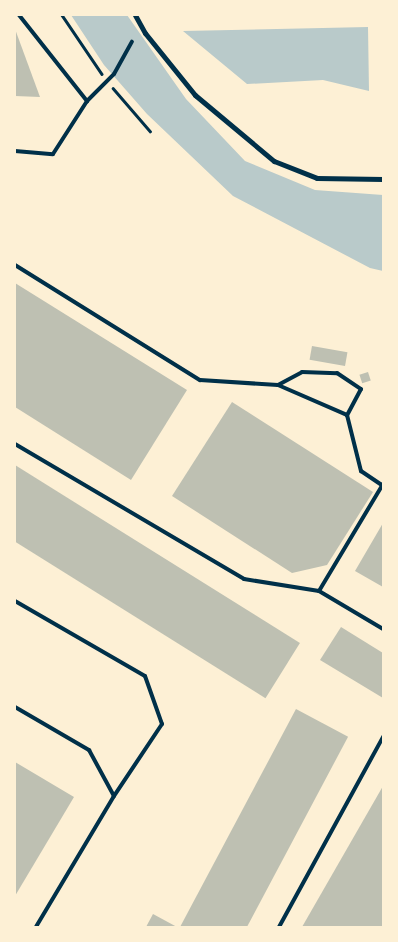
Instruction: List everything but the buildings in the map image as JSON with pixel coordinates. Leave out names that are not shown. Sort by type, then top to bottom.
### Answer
[{"type":"street","points":[[135,15],[145,33],[195,95],[274,161],[317,178],[383,179]]},
{"type":"lane","points":[[19,15],[88,101]]},
{"type":"lane","points":[[15,151],[53,154],[88,101],[114,74],[132,42]]},
{"type":"lane","points":[[15,265],[200,380],[278,385],[347,415]]},
{"type":"lane","points":[[278,385],[302,372],[337,373],[360,389],[347,415],[360,471],[382,484],[319,591]]},
{"type":"lane","points":[[15,444],[244,579],[319,591],[383,629]]},
{"type":"lane","points":[[15,601],[145,676],[162,724],[114,796],[36,927]]},
{"type":"lane","points":[[15,707],[89,750],[114,796]]},
{"type":"lane","points":[[279,927],[383,737]]},
{"type":"shaded area","points":[[71,15],[127,15],[186,99],[245,161],[315,190],[383,195],[383,271],[370,268],[233,196],[147,114],[104,65]]},
{"type":"shaded area","points":[[368,27],[369,91],[323,80],[247,84],[183,31]]}]
